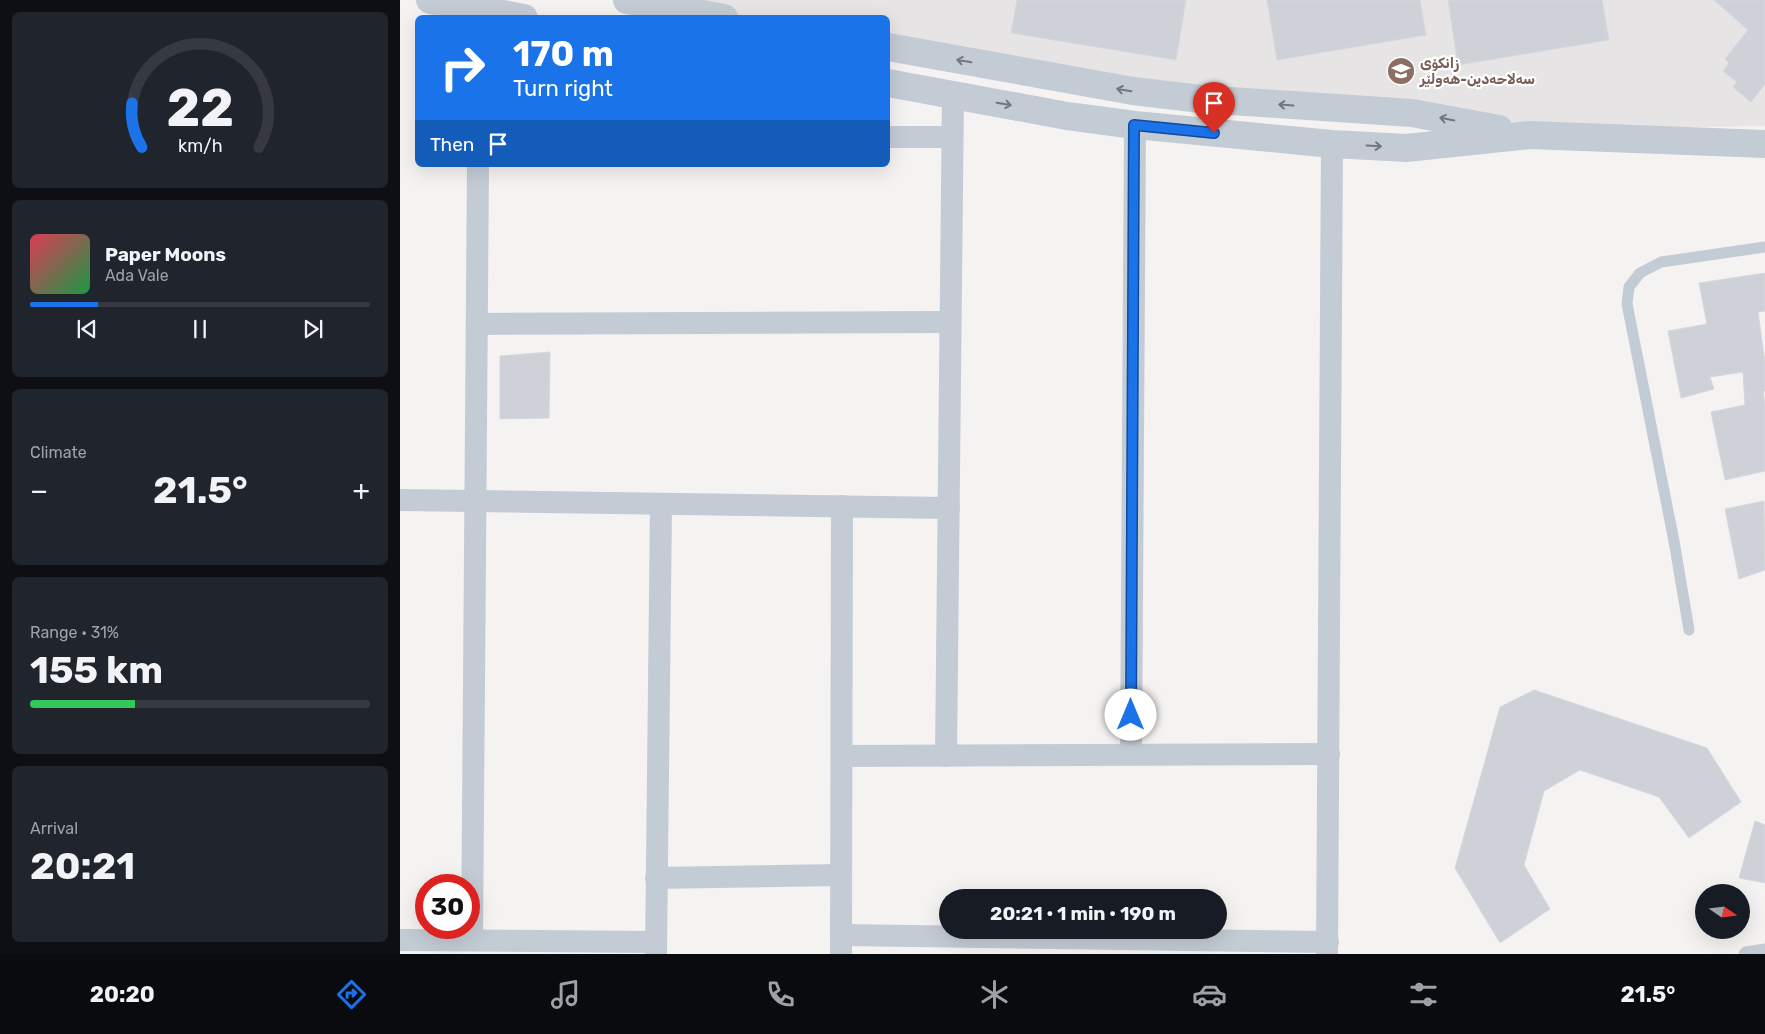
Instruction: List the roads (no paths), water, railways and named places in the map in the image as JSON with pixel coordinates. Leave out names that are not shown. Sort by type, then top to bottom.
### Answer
[{"type":"street","points":[[430,0],[479,13],[497,15]]},
{"type":"street","points":[[627,0],[708,15]]},
{"type":"street","points":[[890,47],[1133,91],[1201,99],[1412,113],[1530,135]]},
{"type":"street","points":[[890,84],[1067,116],[1134,125],[1332,144],[1406,148],[1530,135],[1765,144]]},
{"type":"street","points":[[946,756],[953,95]]},
{"type":"street","points":[[1131,754],[1134,125]]},
{"type":"street","points":[[890,137],[952,137]]},
{"type":"street","points":[[842,506],[841,944],[1328,948],[1332,144]]},
{"type":"street","points":[[472,940],[478,167]]},
{"type":"street","points":[[477,324],[950,322]]},
{"type":"street","points":[[400,500],[949,508]]},
{"type":"street","points":[[400,940],[472,940],[656,948],[661,504]]},
{"type":"street","points":[[842,756],[1329,754]]},
{"type":"street","points":[[656,878],[841,875]]},
{"type":"lane","points":[[1689,630],[1674,541],[1627,304],[1629,287],[1640,273],[1661,262],[1765,247]]},
{"type":"lane","points":[[1744,954],[1765,949]]},
{"type":"place","name":"زانکۆی سەلاحەدین-هەولێر","points":[[1401,71]]}]
